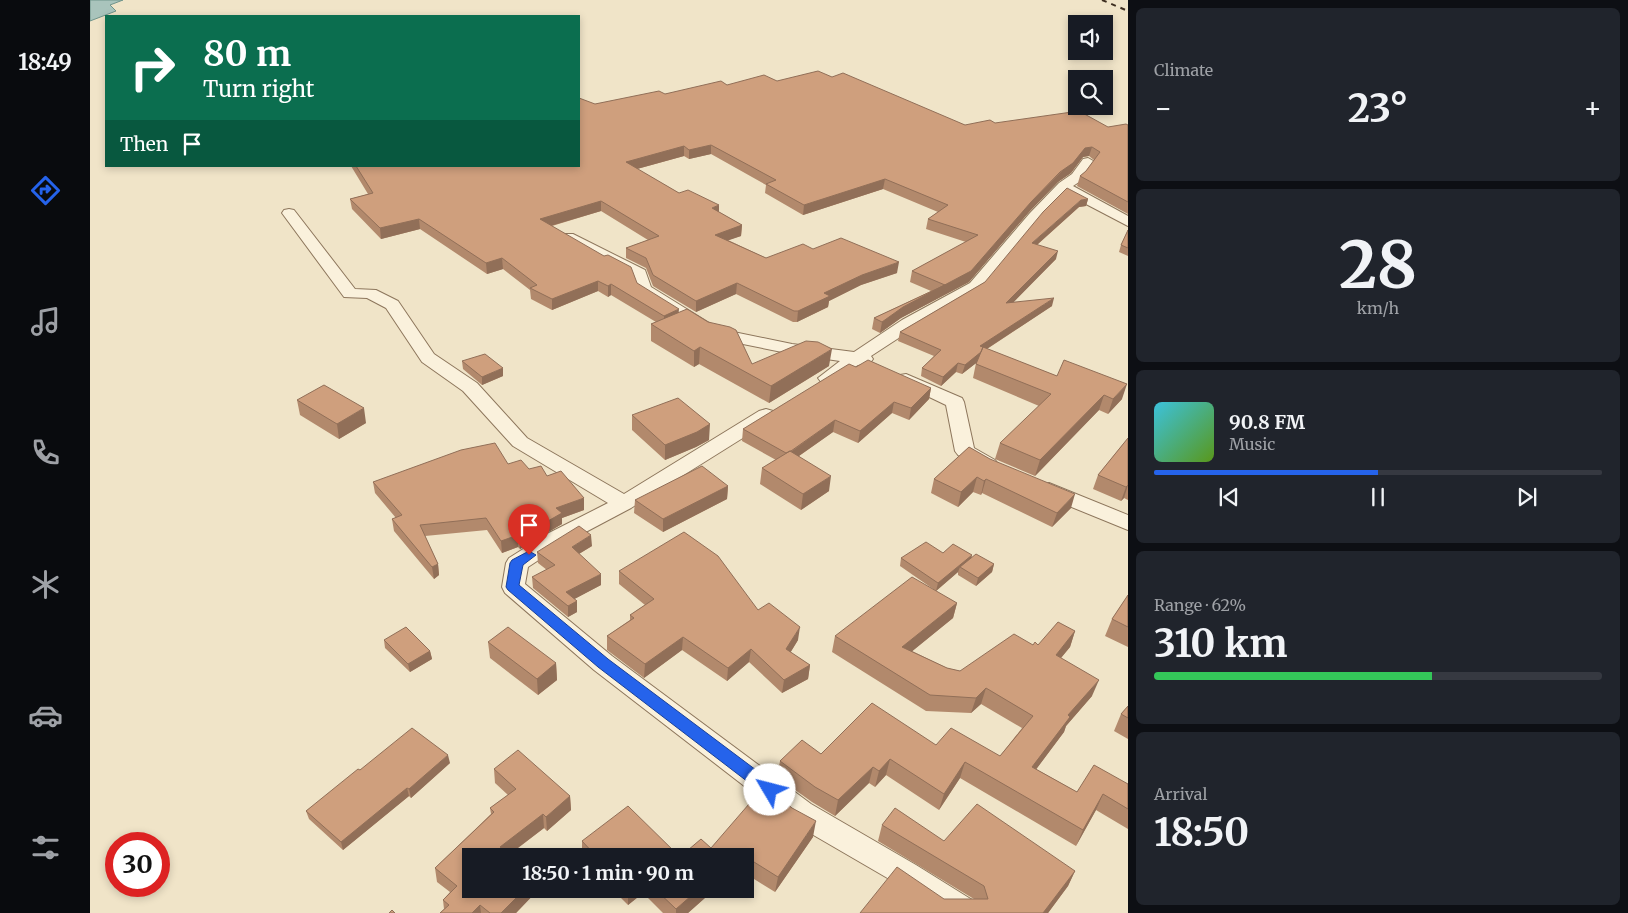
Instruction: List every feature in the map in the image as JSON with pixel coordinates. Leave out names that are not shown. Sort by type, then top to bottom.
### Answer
[{"type":"street","points":[[810,388],[869,361],[908,324],[976,286],[1035,216],[1064,186],[1077,177],[1088,162]]},
{"type":"street","points":[[1064,186],[1128,222]]},
{"type":"street","points":[[289,213],[350,294],[370,293],[392,304],[428,358],[470,387],[520,442],[624,504]]},
{"type":"street","points":[[554,230],[639,273],[644,289],[714,333],[792,349],[869,361]]},
{"type":"street","points":[[895,374],[955,402],[965,451],[1003,471]]},
{"type":"street","points":[[784,404],[624,504],[555,539],[517,563],[512,587],[603,663],[801,813],[906,874],[966,913]]},
{"type":"street","points":[[1030,482],[1128,523]]},
{"type":"water","points":[[90,0],[123,0],[110,5],[116,11],[90,21]]},
{"type":"building","points":[[818,71],[832,77],[843,73],[965,125],[990,120],[995,123],[1068,113],[1068,115],[1086,115],[1108,127],[1126,124],[1128,125],[1128,202],[1080,176],[1100,152],[1092,147],[1085,148],[1073,163],[1060,172],[1031,202],[971,271],[945,285],[912,271],[978,235],[928,219],[948,205],[885,179],[804,205],[766,184],[776,180],[711,145],[689,150],[684,146],[626,162],[679,193],[688,190],[719,205],[712,208],[742,225],[715,235],[766,258],[803,244],[813,249],[841,238],[899,262],[862,275],[824,293],[830,296],[798,311],[794,311],[737,283],[696,301],[653,275],[646,258],[626,248],[659,236],[601,201],[540,219],[604,256],[608,255],[631,267],[637,283],[679,309],[664,316],[611,284],[608,286],[598,281],[552,299],[530,288],[537,285],[502,258],[486,263],[419,219],[380,228],[350,199],[373,193],[357,167],[580,167],[580,98],[595,104],[659,91],[665,94],[721,81],[727,85],[764,75],[777,81]]},
{"type":"building","points":[[1067,188],[1088,199],[1081,200],[1032,243],[1058,251],[1006,303],[1054,298],[980,346],[983,347],[981,352],[965,365],[958,363],[943,377],[922,368],[941,350],[900,332],[985,282],[1043,212]]},
{"type":"building","points":[[1128,230],[1128,248],[1121,245]]},
{"type":"building","points":[[941,287],[903,307],[882,322],[874,318]]},
{"type":"building","points":[[687,309],[708,322],[736,330],[752,364],[806,341],[818,342],[832,349],[771,386],[700,347],[694,351],[651,324]]},
{"type":"building","points":[[983,347],[1057,376],[1064,360],[1127,384],[1113,399],[1104,395],[1040,460],[1000,443],[1051,394],[976,364]]},
{"type":"building","points":[[485,354],[503,368],[482,377],[462,361]]},
{"type":"building","points":[[868,360],[931,388],[911,408],[894,402],[860,431],[835,420],[786,453],[743,429],[849,364],[856,367]]},
{"type":"building","points":[[324,385],[364,408],[337,424],[297,400]]},
{"type":"building","points":[[678,398],[710,424],[697,432],[665,445],[632,415]]},
{"type":"building","points":[[1128,438],[1128,485],[1126,487],[1098,475]]},
{"type":"building","points":[[495,443],[508,464],[521,460],[529,469],[541,466],[547,476],[561,471],[584,498],[556,508],[562,513],[520,537],[518,535],[501,541],[486,518],[420,525],[438,564],[432,567],[392,519],[402,515],[373,482],[461,450]]},
{"type":"building","points":[[969,447],[990,459],[1075,494],[1057,513],[986,479],[984,481],[977,477],[961,492],[934,479]]},
{"type":"building","points":[[790,451],[831,476],[803,494],[762,468]]},
{"type":"building","points":[[702,466],[728,486],[663,519],[635,500]]},
{"type":"building","points":[[579,526],[591,535],[572,547],[601,574],[566,592],[577,601],[568,606],[532,577],[555,565],[537,552]]},
{"type":"building","points":[[684,532],[718,556],[758,610],[769,603],[800,627],[786,649],[810,665],[784,680],[751,649],[728,668],[683,637],[645,664],[607,636],[634,618],[630,615],[654,599],[619,571]]},
{"type":"building","points":[[926,542],[943,553],[953,544],[972,555],[938,583],[901,558]]},
{"type":"building","points":[[976,554],[994,564],[978,578],[960,567]]},
{"type":"building","points":[[912,577],[957,603],[902,647],[947,668],[960,671],[1014,634],[1033,645],[1035,642],[1038,645],[1058,622],[1075,631],[1056,655],[1099,680],[1068,715],[1070,717],[1032,767],[1077,792],[1094,765],[1128,784],[1128,809],[1103,794],[1083,830],[965,762],[944,794],[890,759],[879,771],[873,767],[838,800],[815,787],[780,761],[802,740],[821,754],[872,703],[936,745],[951,728],[1000,756],[1033,716],[986,688],[976,698],[930,695],[835,636]]},
{"type":"building","points":[[1128,595],[1128,627],[1112,619]]},
{"type":"building","points":[[406,627],[430,651],[408,664],[384,640]]},
{"type":"building","points":[[508,627],[556,663],[537,679],[488,642]]},
{"type":"building","points":[[1128,706],[1128,718],[1121,714]]},
{"type":"building","points":[[412,728],[448,755],[409,789],[407,788],[341,842],[306,811],[358,769],[360,770]]},
{"type":"building","points":[[518,750],[570,796],[546,817],[543,814],[500,847],[501,848],[462,848],[462,898],[516,898],[501,913],[490,913],[480,905],[472,913],[440,913],[449,905],[443,900],[457,886],[435,868],[494,812],[490,808],[516,789],[494,769]]},
{"type":"building","points":[[768,789],[792,808],[816,821],[778,877],[754,862],[754,848],[711,848],[749,804]]},
{"type":"building","points":[[977,804],[1075,871],[1043,913],[860,913],[897,867],[944,899],[988,899],[984,886],[882,825],[895,808],[944,841]]},
{"type":"building","points":[[628,806],[671,848],[589,848],[582,841]]},
{"type":"building","points":[[701,839],[711,848],[690,848]]},
{"type":"building","points":[[664,898],[689,898],[676,909]]},
{"type":"railway","points":[[1102,0],[1128,11]]},
{"type":"route","points":[[529,555],[517,563],[512,587],[603,663],[770,790]]}]
